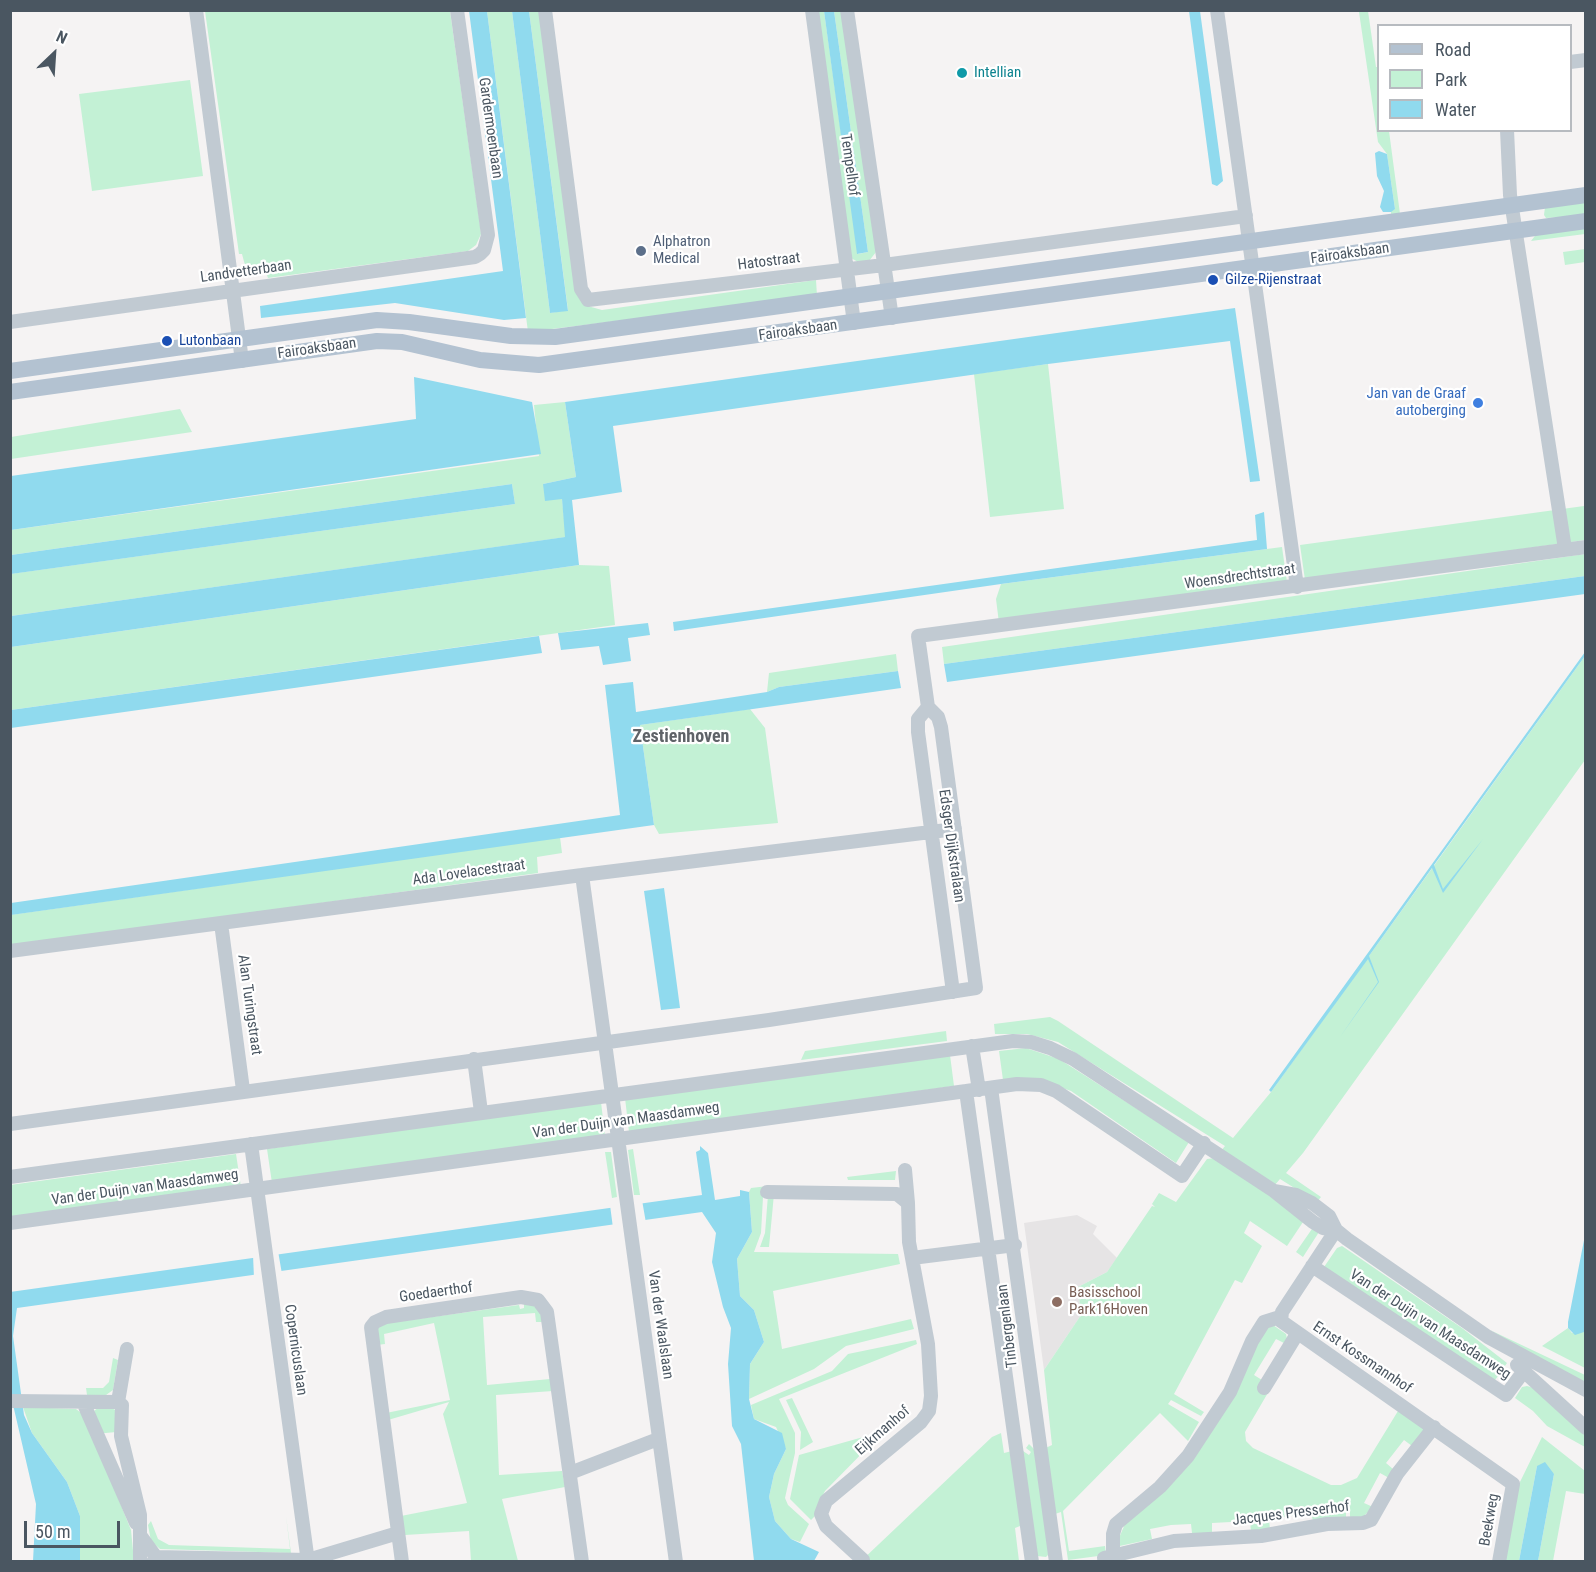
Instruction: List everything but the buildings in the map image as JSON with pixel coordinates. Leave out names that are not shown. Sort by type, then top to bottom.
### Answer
[{"type":"main road","name":"Fairoaksbaan","points":[[10,371],[377,320],[409,322],[511,336],[555,338],[1586,195]]},
{"type":"main road","name":"Fairoaksbaan","points":[[10,392],[377,341],[402,342],[480,360],[539,365],[1586,221]]},
{"type":"street","points":[[195,10],[242,361]]},
{"type":"street","name":"Gardermoenbaan","points":[[457,10],[488,235],[484,250]]},
{"type":"street","name":"Hatostraat","points":[[545,10],[581,289],[588,300],[847,270],[1246,216]]},
{"type":"street","name":"Tempelhof","points":[[812,10],[854,323]]},
{"type":"street","name":"Tempelhof","points":[[847,10],[892,318]]},
{"type":"street","points":[[1217,10],[1297,587]]},
{"type":"street","points":[[1507,132],[1512,204],[1565,549]]},
{"type":"street","name":"Landvetterbaan","points":[[10,322],[475,257],[484,250]]},
{"type":"street","name":"Woensdrechtstraat","points":[[918,636],[1586,547]]},
{"type":"street","name":"Edsger Dijkstralaan","points":[[918,636],[928,707],[938,717],[941,727],[976,988],[953,992],[918,732],[918,719],[928,707]]},
{"type":"street","name":"Ada Lovelacestraat","points":[[10,951],[582,875],[955,829]]},
{"type":"street","name":"Van der Waalslaan","points":[[582,875],[618,1138],[624,1199],[676,1562]]},
{"type":"street","name":"Alan Turingstraat","points":[[221,923],[243,1090]]},
{"type":"street","points":[[10,1124],[953,992]]},
{"type":"street","name":"Van der Duijn van Maasdamweg","points":[[10,1177],[972,1046],[1013,1041],[1031,1042],[1073,1059],[1274,1191],[1296,1195],[1312,1203],[1329,1216],[1336,1230],[1488,1337],[1586,1390]]},
{"type":"street","name":"Tinbergenlaan","points":[[972,1046],[979,1089],[1015,1245],[1056,1562]]},
{"type":"street","points":[[474,1059],[481,1112]]},
{"type":"street","name":"Van der Duijn van Maasdamweg","points":[[10,1223],[487,1159],[618,1138],[1026,1084],[1049,1087],[1182,1176],[1204,1143]]},
{"type":"street","name":"Tinbergenlaan","points":[[979,1089],[987,1248],[1032,1562]]},
{"type":"street","name":"Copernicuslaan","points":[[251,1144],[308,1561]]},
{"type":"street","name":"Eijkmanhof","points":[[863,1560],[826,1526],[820,1514],[826,1501],[921,1422],[928,1411],[931,1396],[928,1344],[912,1258],[905,1170]]},
{"type":"street","points":[[767,1192],[897,1194],[908,1203]]},
{"type":"street","points":[[1280,1317],[1336,1230]]},
{"type":"street","points":[[912,1258],[1015,1245]]},
{"type":"street","name":"Van der Duijn van Maasdamweg","points":[[1312,1266],[1506,1395],[1524,1371]]},
{"type":"street","name":"Goedaerthof","points":[[402,1562],[370,1334],[371,1327],[380,1319],[521,1297],[538,1300],[547,1312],[582,1562]]},
{"type":"street","name":"Ernst Kossmannhof","points":[[1280,1317],[1284,1324],[1297,1334],[1513,1484]]},
{"type":"street","name":"Jacques Presserhof","points":[[1280,1317],[1264,1322],[1252,1341],[1230,1392],[1188,1456],[1150,1497],[1116,1524],[1109,1556],[1174,1541],[1261,1536],[1327,1524],[1364,1523],[1371,1520],[1397,1474],[1434,1427]]},
{"type":"street","points":[[1264,1388],[1297,1334]]},
{"type":"street","name":"Van der Duijn van Maasdamweg","points":[[1488,1337],[1586,1428]]},
{"type":"street","points":[[122,1475],[123,1408],[118,1401],[127,1349]]},
{"type":"street","points":[[10,1401],[118,1401]]},
{"type":"street","points":[[83,1402],[100,1440],[122,1475],[140,1515],[140,1562]]},
{"type":"street","points":[[100,1440],[121,1436]]},
{"type":"street","points":[[570,1473],[658,1439]]},
{"type":"street","name":"Beekweg","points":[[1499,1562],[1513,1484]]},
{"type":"street","points":[[140,1532],[154,1559],[308,1561],[398,1533]]},
{"type":"shaded area","name":"Basisschool Park16Hoven","points":[[1077,1215],[1097,1226],[1093,1234],[1117,1258],[1107,1272],[1078,1287],[1081,1315],[1044,1370],[1024,1223]]},
{"type":"green space","points":[[205,11],[450,11],[481,234],[476,245],[468,251],[268,278],[267,275],[251,274],[246,269],[242,254],[239,254]]},
{"type":"green space","points":[[487,11],[512,11],[550,313],[568,310],[529,11],[540,11],[575,291],[584,305],[602,310],[816,280],[817,296],[528,332]]},
{"type":"green space","points":[[816,11],[824,11],[858,254],[868,252],[834,11],[843,11],[876,252],[869,261],[858,262],[851,258]]},
{"type":"green space","points":[[1368,11],[1377,67],[1377,132],[1389,132],[1400,214],[1391,215],[1391,210],[1395,209],[1387,154],[1378,142],[1359,12]]},
{"type":"green space","points":[[190,80],[203,176],[92,191],[79,94]]},
{"type":"green space","points":[[1585,199],[1585,216],[1546,218],[1544,215],[1545,207]]},
{"type":"green space","points":[[1585,225],[1585,234],[1531,241],[1538,232]]},
{"type":"green space","points":[[1585,249],[1585,262],[1565,265],[1563,252]]},
{"type":"green space","points":[[1048,364],[1064,509],[990,517],[974,374]]},
{"type":"green space","points":[[565,402],[576,477],[543,484],[562,499],[566,537],[11,616],[10,574],[515,504],[512,484],[11,555],[11,530],[539,456],[534,405]]},
{"type":"green space","points":[[180,409],[192,432],[11,459],[11,437]]},
{"type":"green space","points":[[1584,506],[1585,540],[1305,580],[1300,545]]},
{"type":"green space","points":[[1282,547],[1287,582],[999,623],[996,599],[1001,584]]},
{"type":"green space","points":[[1585,554],[1585,576],[944,664],[942,647]]},
{"type":"green space","points":[[579,565],[609,566],[615,625],[11,710],[11,647]]},
{"type":"green space","points":[[896,654],[898,671],[779,687],[767,692],[769,673]]},
{"type":"green space","points":[[1585,656],[1585,760],[1303,1153],[1286,1173],[1321,1197],[1317,1202],[1280,1179],[1268,1193],[1305,1219],[1287,1246],[1250,1221],[1244,1233],[1262,1246],[1242,1283],[1235,1280],[1174,1394],[1204,1412],[1201,1416],[1171,1400],[1168,1404],[1199,1422],[1188,1441],[1160,1413],[1063,1511],[1069,1551],[1105,1546],[1106,1555],[1068,1560],[1061,1512],[1046,1517],[1050,1553],[1046,1557],[1037,1556],[1030,1522],[1015,1528],[1019,1561],[860,1562],[992,1437],[1001,1433],[1004,1453],[1020,1449],[1029,1455],[1031,1452],[1026,1448],[1029,1444],[1037,1452],[1052,1445],[1044,1370],[1081,1315],[1078,1287],[1107,1272],[1152,1206],[1155,1207],[1152,1204],[1159,1193],[1176,1202],[1207,1159],[1215,1158],[1225,1146],[1058,1042],[1027,1034],[995,1034],[994,1024],[1050,1017],[1233,1138],[1271,1092]]},
{"type":"green space","points":[[750,709],[765,728],[778,823],[659,834],[654,825],[640,725]]},
{"type":"green space","points":[[560,837],[562,853],[537,857],[538,873],[11,946],[10,915]]},
{"type":"green space","points":[[946,1031],[947,1041],[801,1060],[805,1051]]},
{"type":"green space","points":[[1026,1048],[1059,1059],[1189,1142],[1176,1163],[1071,1091],[1034,1078],[1003,1080],[999,1051]]},
{"type":"green space","points":[[950,1055],[954,1086],[629,1132],[625,1098]]},
{"type":"green space","points":[[601,1102],[605,1136],[272,1183],[267,1149]]},
{"type":"green space","points":[[633,1149],[640,1195],[634,1195],[628,1150]]},
{"type":"green space","points":[[605,1152],[611,1152],[617,1197],[612,1198]]},
{"type":"green space","points":[[236,1154],[241,1187],[11,1219],[10,1185]]},
{"type":"green space","points":[[896,1171],[895,1180],[848,1180],[847,1177]]},
{"type":"green space","points":[[768,1186],[763,1197],[761,1233],[754,1252],[898,1254],[900,1264],[773,1291],[782,1349],[911,1319],[914,1329],[846,1346],[814,1369],[749,1399],[750,1364],[764,1342],[754,1310],[740,1296],[737,1259],[752,1232],[749,1192],[751,1188]]},
{"type":"green space","points":[[774,1194],[769,1247],[760,1247],[765,1233],[768,1195]]},
{"type":"green space","points":[[1314,1226],[1319,1232],[1303,1257],[1296,1252]]},
{"type":"green space","points":[[1342,1246],[1462,1328],[1507,1363],[1493,1383],[1324,1267],[1337,1248]]},
{"type":"green space","points":[[536,1303],[544,1322],[536,1322],[535,1313],[483,1317],[487,1385],[550,1379],[553,1391],[496,1395],[499,1475],[562,1471],[565,1487],[502,1499],[518,1561],[471,1561],[469,1531],[405,1535],[401,1516],[467,1503],[443,1414],[449,1402],[388,1420],[386,1413],[450,1400],[434,1323],[384,1334],[385,1344],[377,1345],[376,1328],[381,1324],[519,1305],[520,1309],[524,1308],[524,1304]]},
{"type":"green space","points":[[1273,1325],[1286,1334],[1287,1339],[1284,1343],[1276,1339],[1254,1375],[1262,1380],[1269,1391],[1245,1432],[1246,1441],[1253,1448],[1331,1485],[1341,1485],[1357,1478],[1398,1411],[1423,1428],[1423,1432],[1412,1446],[1404,1440],[1386,1463],[1393,1469],[1389,1478],[1380,1473],[1364,1503],[1373,1507],[1363,1517],[1350,1517],[1350,1512],[1346,1512],[1346,1517],[1313,1521],[1311,1512],[1269,1520],[1270,1529],[1251,1531],[1250,1521],[1212,1523],[1212,1533],[1192,1533],[1191,1524],[1171,1525],[1150,1529],[1152,1539],[1115,1547],[1125,1524],[1160,1492],[1267,1328]]},
{"type":"green space","points":[[1585,1327],[1585,1368],[1542,1346],[1568,1328],[1572,1333],[1583,1332]]},
{"type":"green space","points":[[1490,1330],[1585,1375],[1585,1387],[1517,1347]]},
{"type":"green space","points":[[916,1340],[917,1344],[779,1399],[795,1433],[795,1453],[785,1498],[788,1505],[809,1524],[800,1542],[791,1539],[775,1521],[769,1497],[774,1474],[786,1449],[776,1427],[754,1419],[751,1405],[832,1371],[848,1354]]},
{"type":"green space","points":[[113,1358],[118,1360],[113,1390],[106,1395],[87,1395],[86,1388],[103,1388],[109,1382]]},
{"type":"green space","points":[[1522,1387],[1534,1388],[1585,1435],[1585,1447],[1547,1426],[1533,1411],[1515,1398]]},
{"type":"green space","points":[[792,1398],[813,1442],[800,1450],[801,1432],[786,1400]]},
{"type":"green space","points":[[108,1406],[117,1411],[116,1432],[103,1433],[94,1411],[99,1407]]},
{"type":"green space","points":[[23,1407],[76,1409],[85,1416],[131,1530],[134,1561],[80,1561],[80,1516],[67,1482],[32,1433]]},
{"type":"green space","points":[[874,1434],[877,1438],[825,1491],[819,1503],[818,1513],[811,1520],[790,1499],[799,1455]]},
{"type":"green space","points":[[1542,1437],[1585,1471],[1585,1494],[1566,1491],[1553,1561],[1538,1561],[1554,1474],[1537,1466],[1519,1561],[1505,1562],[1519,1484]]},
{"type":"green space","points":[[286,1516],[291,1553],[160,1549],[151,1541],[148,1525],[151,1521],[158,1539],[169,1545],[290,1549]]},
{"type":"water","points":[[469,11],[487,11],[526,318],[504,320],[395,303],[261,318],[260,306],[503,271]]},
{"type":"water","points":[[512,11],[529,11],[568,311],[550,313]]},
{"type":"water","points":[[824,11],[834,11],[868,252],[857,254]]},
{"type":"water","points":[[1189,11],[1200,11],[1223,181],[1217,186],[1212,184]]},
{"type":"water","points":[[1379,151],[1387,154],[1395,209],[1391,212],[1383,212],[1380,207],[1384,191],[1377,176],[1375,153]]},
{"type":"water","points":[[1235,308],[1260,481],[1250,482],[1230,341],[1048,364],[613,426],[622,492],[572,500],[579,565],[11,647],[11,616],[565,537],[562,499],[545,501],[543,484],[576,477],[565,402]]},
{"type":"water","points":[[414,377],[532,402],[541,454],[11,530],[11,476],[416,419]]},
{"type":"water","points":[[512,484],[515,504],[11,574],[11,555]]},
{"type":"water","points":[[1264,512],[1267,549],[674,631],[673,622],[1257,540],[1255,515]]},
{"type":"water","points":[[1585,576],[1585,594],[947,682],[944,664]]},
{"type":"water","points":[[648,623],[650,635],[628,638],[631,661],[603,665],[599,646],[561,650],[558,633]]},
{"type":"water","points":[[539,636],[542,653],[11,728],[11,710]]},
{"type":"water","points":[[1585,652],[1585,656],[1434,865],[1443,889],[1483,839],[1443,893],[1432,868],[1369,956],[1379,982],[1340,1037],[1378,982],[1368,959],[1271,1092],[1269,1090]]},
{"type":"water","points":[[898,671],[901,688],[640,725],[654,825],[11,915],[11,903],[620,815],[605,685],[633,682],[636,712],[767,692],[779,687]]},
{"type":"water","points":[[664,888],[680,1008],[661,1010],[644,891]]},
{"type":"water","points":[[700,1146],[708,1153],[715,1200],[740,1196],[740,1190],[749,1192],[752,1232],[737,1259],[740,1296],[754,1310],[764,1342],[750,1364],[749,1399],[754,1419],[782,1433],[786,1449],[774,1474],[769,1497],[775,1521],[791,1539],[819,1552],[814,1561],[754,1561],[741,1444],[732,1426],[728,1364],[731,1328],[723,1307],[712,1262],[716,1233],[702,1212],[17,1308],[13,1336],[24,1415],[32,1433],[67,1482],[80,1516],[80,1561],[33,1561],[36,1504],[11,1396],[10,1292],[702,1195],[696,1152],[700,1150]]},
{"type":"water","points":[[1585,1235],[1585,1327],[1584,1332],[1575,1335],[1568,1328],[1568,1322]]},
{"type":"water","points":[[1545,1462],[1554,1474],[1538,1561],[1519,1561],[1537,1466]]},
{"type":"pier","points":[[642,1200],[646,1223],[613,1228],[610,1205]]},
{"type":"pier","points":[[278,1251],[282,1274],[254,1278],[253,1255]]},
{"type":"place","name":"Intellian","points":[[962,73]]},
{"type":"place","name":"Alphatron Medical","points":[[641,251]]},
{"type":"place","name":"Gilze-Rijenstraat","points":[[1213,280]]},
{"type":"place","name":"Lutonbaan","points":[[167,341]]},
{"type":"place","name":"Jan van de Graaf autoberging","points":[[1478,403]]},
{"type":"place","name":"Basisschool Park16Hoven","points":[[1057,1302]]},
{"type":"district","name":"Zestienhoven","points":[[681,737]]}]
